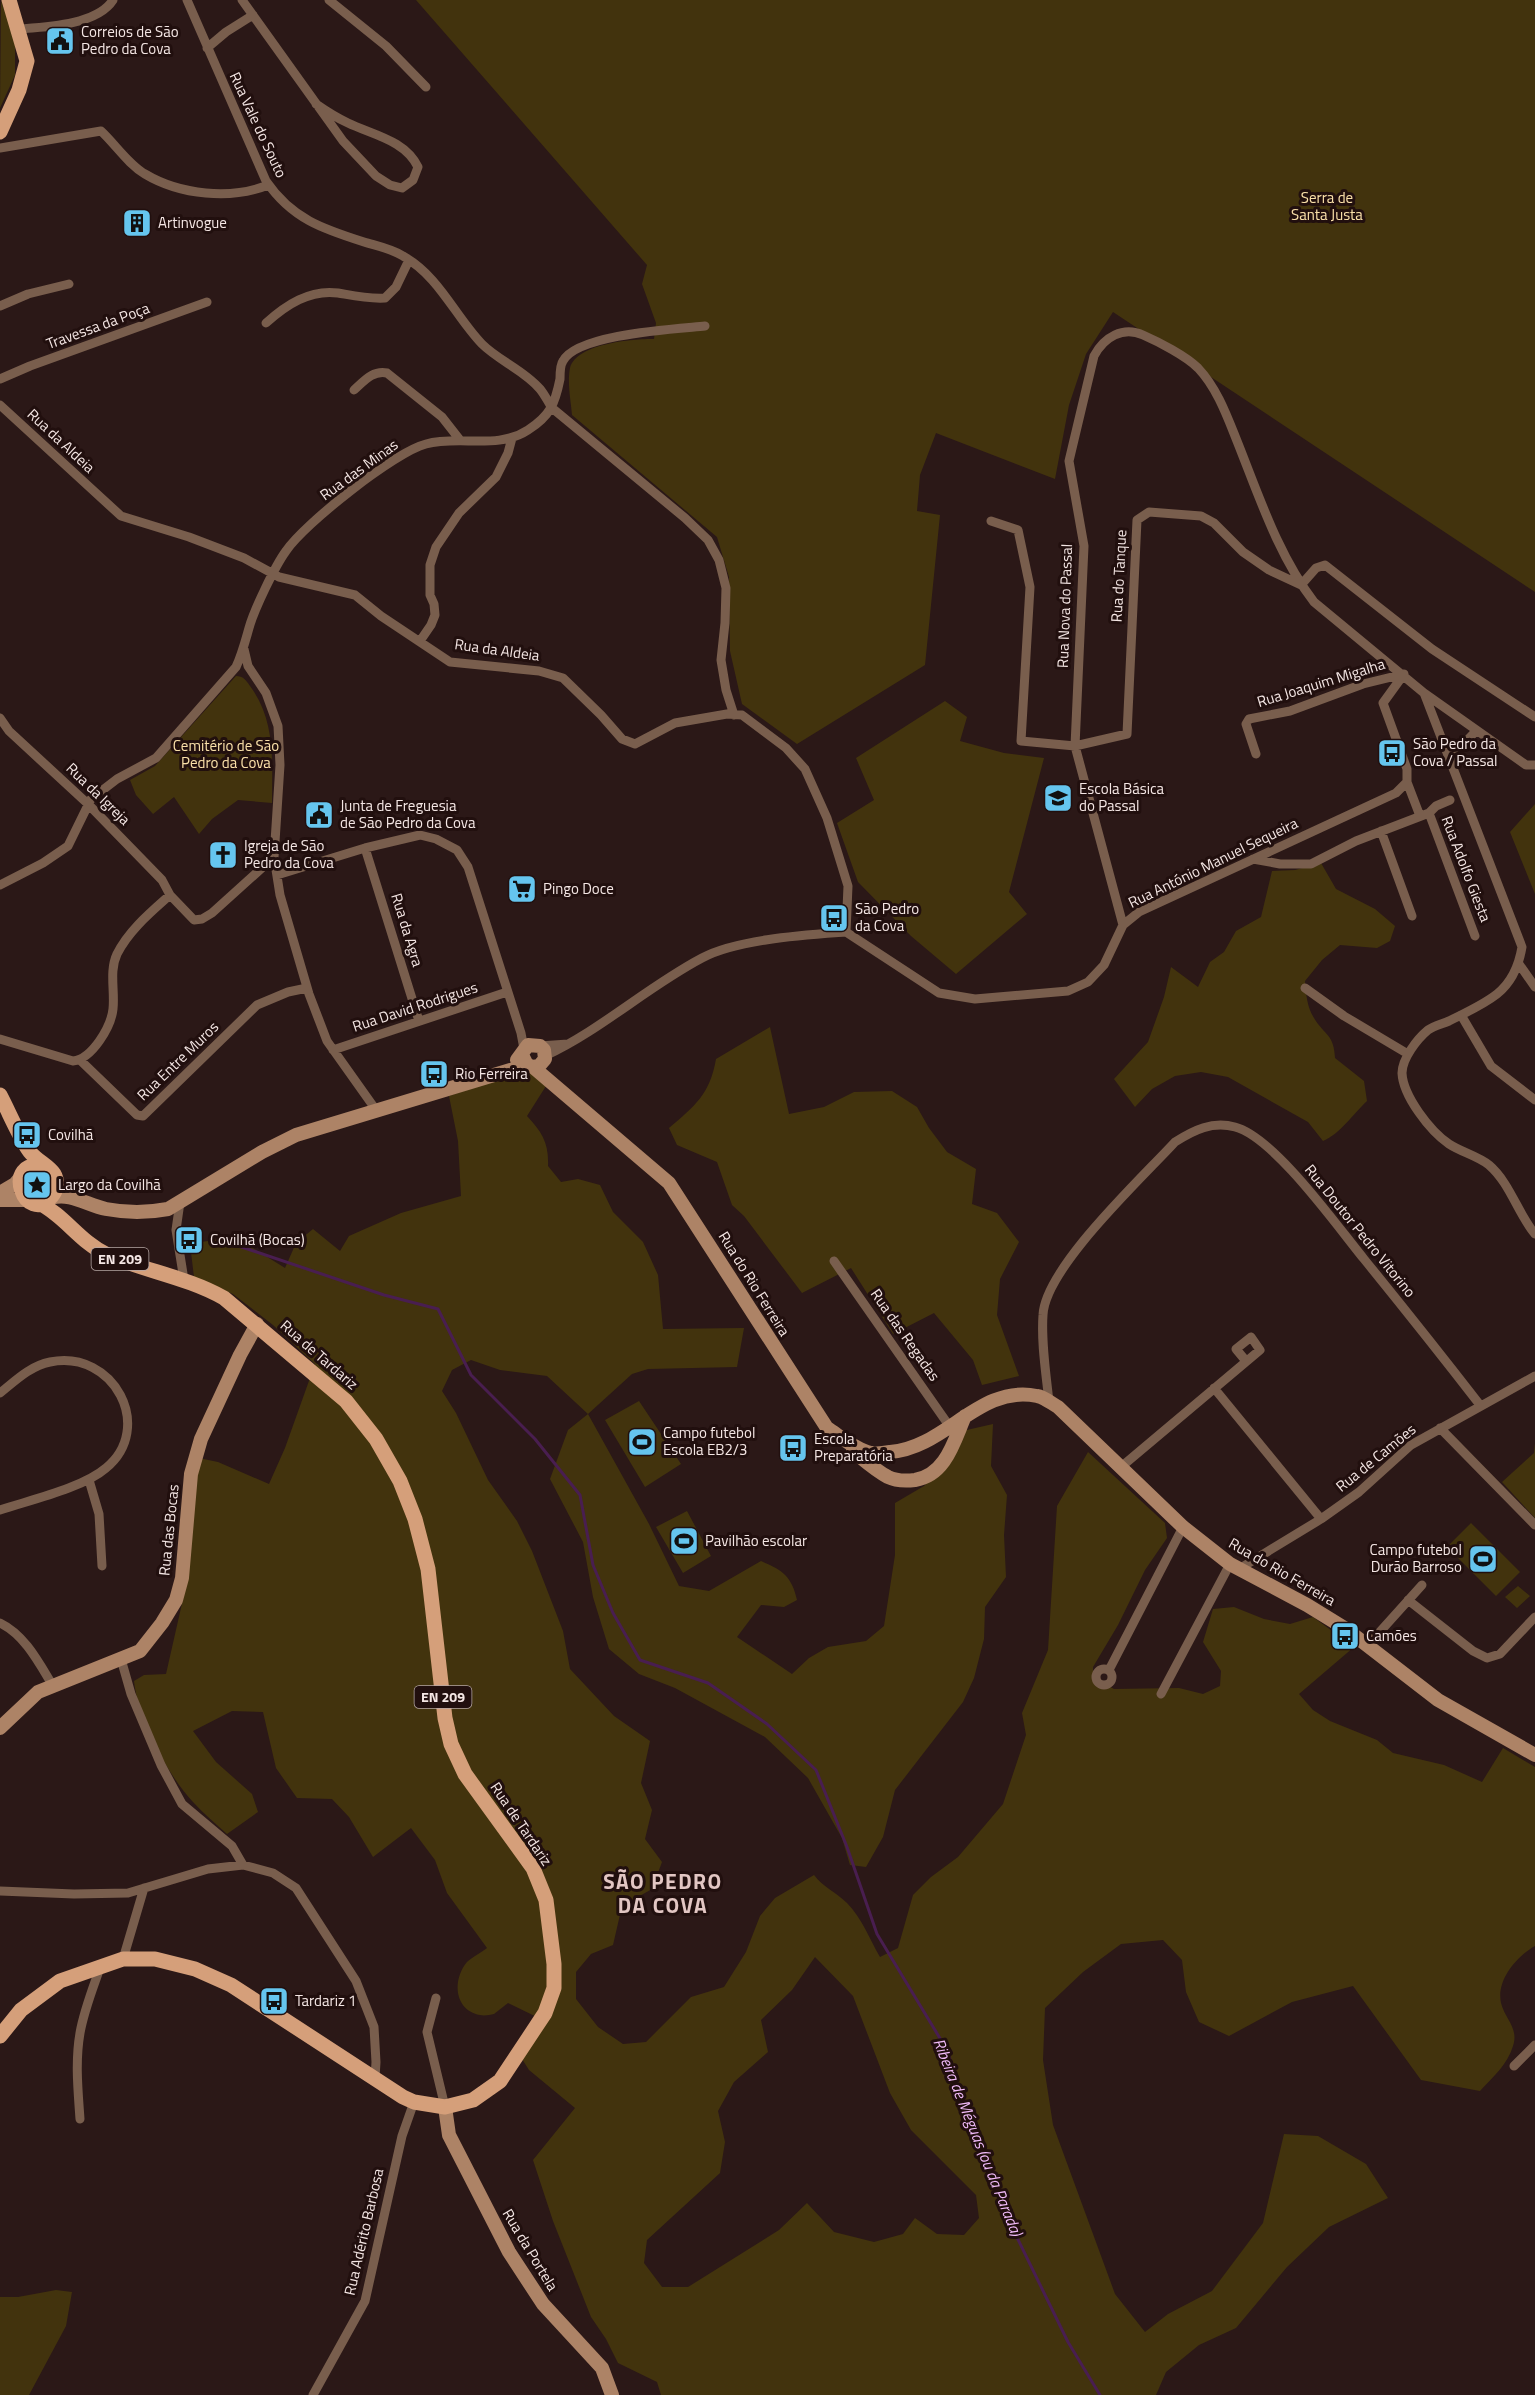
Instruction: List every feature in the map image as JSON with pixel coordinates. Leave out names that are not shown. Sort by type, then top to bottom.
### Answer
[{"type":"main road","points":[[0,132],[19,90],[27,61],[9,0]]},
{"type":"main road","points":[[0,1095],[31,1154],[54,1174],[57,1187],[38,1201]]},
{"type":"main road","name":"EN 209","points":[[23,1140],[26,1153],[19,1190],[38,1201]]},
{"type":"main road","points":[[21,1175],[33,1166],[45,1167]]},
{"type":"main road","name":"Rua de Tardariz","points":[[0,2036],[21,2010],[60,1981],[123,1959],[155,1959],[195,1969],[231,1985],[414,2102],[445,2107],[472,2100],[500,2081],[545,2013],[554,1988],[546,1900],[533,1868],[465,1774],[451,1744],[428,1569],[415,1519],[400,1481],[376,1439],[346,1401],[224,1298],[207,1288],[106,1254],[89,1245],[64,1223],[53,1208],[38,1201]]},
{"type":"street","points":[[19,29],[73,22],[107,9],[113,0]]},
{"type":"street","name":"Rua Vale do Souto","points":[[187,0],[268,185],[277,197],[291,210],[318,227],[382,247],[409,260],[435,281],[484,345],[524,374],[540,389],[552,408],[708,540],[718,560],[726,588],[721,660],[726,690],[734,715]]},
{"type":"street","points":[[242,0],[316,104],[343,141],[376,176],[390,185],[402,188],[413,180],[418,167],[414,158],[400,145],[347,123],[316,104]]},
{"type":"street","points":[[329,0],[386,46],[426,87]]},
{"type":"street","points":[[207,48],[226,32],[253,15]]},
{"type":"street","points":[[0,148],[101,131],[144,174],[172,186],[198,192],[222,193],[252,191],[268,185]]},
{"type":"street","points":[[266,323],[282,308],[318,293],[335,292],[370,299],[385,298],[396,287],[409,260]]},
{"type":"street","points":[[0,306],[28,294],[69,284]]},
{"type":"street","name":"Travessa da Poça","points":[[0,380],[30,366],[207,302]]},
{"type":"street","points":[[420,641],[435,615],[430,595],[430,565],[436,547],[459,513],[496,477],[508,453],[512,438],[527,431],[552,408],[563,361],[575,348],[609,338],[705,326]]},
{"type":"street","name":"Rua Nova do Passal","points":[[1123,925],[1075,746],[1084,546],[1069,461],[1094,356],[1100,345],[1120,333],[1136,332],[1158,341],[1198,367],[1221,403],[1285,559],[1314,602],[1425,693],[1476,731],[1526,765],[1535,765]]},
{"type":"street","points":[[354,390],[373,373],[380,371],[387,373],[442,417],[460,440]]},
{"type":"street","name":"Rua da Aldeia","points":[[0,405],[122,516],[189,537],[244,558],[273,575],[355,595],[381,616],[450,662],[539,671],[563,678],[601,714],[622,739],[635,744],[675,723],[734,715]]},
{"type":"street","name":"Rua das Minas","points":[[88,804],[91,799],[117,779],[156,758],[236,667],[244,649],[249,627],[273,575],[286,550],[302,532],[398,456],[424,444],[512,438]]},
{"type":"street","name":"Rua do Tanque","points":[[1075,746],[1127,734],[1137,520],[1149,512],[1202,516],[1214,523],[1243,552],[1269,570],[1301,585]]},
{"type":"street","points":[[991,521],[1018,530],[1030,587],[1021,741],[1075,746]]},
{"type":"street","points":[[1301,585],[1316,568],[1325,565],[1432,649],[1535,717]]},
{"type":"street","points":[[244,649],[248,666],[266,693],[278,726],[280,765],[274,857],[280,895],[307,988],[333,1050],[376,1110]]},
{"type":"street","points":[[1404,674],[1383,703],[1407,769],[1407,782]]},
{"type":"street","name":"Rua Joaquim Migalha","points":[[1256,754],[1246,724],[1249,719],[1290,711],[1363,684],[1404,674]]},
{"type":"street","points":[[1425,693],[1522,947],[1519,964],[1498,993],[1461,1015],[1428,1030],[1408,1054],[1402,1071],[1406,1090],[1418,1112],[1448,1143],[1489,1166],[1504,1184],[1524,1221],[1535,1234]]},
{"type":"street","points":[[0,1200],[38,1201],[63,1196],[106,1209],[152,1212],[168,1209],[262,1152],[296,1135],[504,1071],[534,1056],[570,1044],[703,957],[751,943],[846,932],[848,886],[827,818],[805,769],[786,748],[742,715],[734,715]]},
{"type":"street","name":"Rua da Igreja","points":[[0,718],[9,731],[88,804],[162,880],[170,895],[194,920],[202,919],[274,857]]},
{"type":"street","points":[[1450,758],[1476,731]]},
{"type":"street","name":"Rua Adolfo Giesta","points":[[1407,782],[1424,815],[1475,936]]},
{"type":"street","name":"Rua António Manuel Sequeira","points":[[846,932],[939,993],[975,999],[1068,991],[1088,982],[1104,965],[1123,925],[1139,912],[1396,793],[1407,782]]},
{"type":"street","points":[[1253,859],[1280,864],[1311,864],[1381,831],[1424,815],[1450,800]]},
{"type":"street","points":[[0,885],[43,863],[68,846],[88,804]]},
{"type":"street","points":[[1381,831],[1412,916]]},
{"type":"street","points":[[277,875],[366,848],[420,836],[436,839],[457,850],[468,867],[521,1033],[534,1056]]},
{"type":"street","name":"Rua da Agra","points":[[366,848],[419,1021]]},
{"type":"street","points":[[0,1039],[73,1061],[88,1055],[98,1044],[113,1011],[112,978],[116,955],[147,916],[170,895]]},
{"type":"street","points":[[1519,964],[1535,987]]},
{"type":"street","name":"Rua Entre Muros","points":[[80,1060],[136,1115],[142,1116],[257,1005],[288,992],[307,988]]},
{"type":"street","points":[[1305,988],[1344,1016],[1408,1054]]},
{"type":"street","name":"Rua David Rodrigues","points":[[333,1050],[507,992]]},
{"type":"street","points":[[1461,1015],[1491,1066],[1535,1100]]},
{"type":"street","name":"Rua do Rio Ferreira","points":[[534,1056],[563,1091],[669,1183],[827,1428],[854,1446],[873,1454],[904,1451],[928,1442],[965,1416],[998,1398],[1020,1395],[1039,1396],[1058,1407],[1183,1527],[1234,1567],[1307,1605],[1346,1629],[1438,1700],[1535,1755]]},
{"type":"street","name":"Rua Doutor Pedro Vitorino","points":[[1049,1402],[1042,1313],[1052,1284],[1079,1245],[1175,1142],[1194,1130],[1214,1125],[1235,1127],[1251,1134],[1315,1196],[1480,1405]]},
{"type":"street","points":[[0,1193],[15,1184],[21,1175]]},
{"type":"street","points":[[56,1180],[64,1191],[74,1198]]},
{"type":"street","points":[[180,1202],[176,1230],[184,1280]]},
{"type":"street","name":"Rua das Regadas","points":[[834,1261],[950,1427]]},
{"type":"street","name":"Rua das Bocas","points":[[0,1728],[38,1692],[140,1651],[162,1623],[176,1600],[182,1578],[191,1474],[201,1439],[257,1324]]},
{"type":"street","points":[[0,1393],[31,1369],[48,1362],[67,1360],[85,1363],[115,1383],[128,1419],[126,1436],[119,1454],[107,1468],[89,1480],[0,1510]]},
{"type":"street","points":[[1122,1467],[1246,1361]]},
{"type":"street","name":"Rua de Camões","points":[[1234,1567],[1321,1519],[1359,1492],[1411,1445],[1535,1376]]},
{"type":"street","points":[[1214,1388],[1321,1519]]},
{"type":"street","points":[[827,1428],[843,1444],[889,1478],[906,1481],[924,1478],[938,1471],[949,1453],[965,1416]]},
{"type":"street","points":[[1440,1428],[1535,1525]]},
{"type":"street","points":[[928,1442],[939,1448],[942,1454],[938,1471]]},
{"type":"street","points":[[89,1480],[99,1514],[102,1566]]},
{"type":"street","points":[[1108,1670],[1183,1527]]},
{"type":"street","points":[[1161,1694],[1234,1567]]},
{"type":"street","points":[[1368,1646],[1422,1585]]},
{"type":"street","points":[[1408,1600],[1473,1651],[1487,1658],[1500,1654],[1535,1617]]},
{"type":"street","points":[[0,1623],[10,1628],[23,1641],[53,1686]]},
{"type":"street","points":[[121,1659],[131,1694],[161,1765],[182,1804],[232,1846],[243,1865]]},
{"type":"street","points":[[0,1892],[128,1893],[208,1869],[243,1865],[273,1873],[296,1888],[356,1981],[374,2027],[375,2078]]},
{"type":"street","points":[[123,1959],[144,1888]]},
{"type":"street","points":[[80,2119],[77,2065],[79,2034],[86,2005],[101,1965]]},
{"type":"street","points":[[436,1998],[427,2032],[445,2107]]},
{"type":"street","points":[[1514,2066],[1535,2045]]},
{"type":"street","name":"Rua Adérito Barbosa","points":[[314,2395],[365,2301],[402,2136],[414,2102]]},
{"type":"street","name":"Rua da Portela","points":[[445,2107],[448,2135],[509,2252],[543,2304],[602,2368],[612,2395]]},
{"type":"green space","name":"Serra de Santa Justa","points":[[416,0],[1535,0],[1535,592],[1113,312],[1086,354],[1069,405],[1055,479],[936,433],[920,475],[917,511],[940,515],[925,665],[797,744],[742,704],[730,651],[729,577],[717,537],[572,415],[569,374],[575,360],[583,353],[607,344],[654,339],[656,323],[642,284],[647,265]]},
{"type":"green space","points":[[1,1],[15,38],[15,75],[0,108]]},
{"type":"green space","name":"Cemitério de São Pedro da Cova","points":[[236,676],[247,682],[258,699],[268,727],[271,742],[272,803],[238,800],[212,819],[199,834],[174,797],[153,814],[136,795],[130,780],[155,766]]},
{"type":"green space","points":[[945,701],[967,717],[960,741],[1004,753],[1044,758],[1009,892],[1027,914],[956,974],[911,936],[858,882],[837,823],[874,800],[856,758]]},
{"type":"green space","points":[[1535,804],[1535,894],[1510,832]]},
{"type":"green space","points":[[1321,863],[1336,889],[1375,909],[1395,926],[1390,941],[1377,948],[1340,945],[1322,960],[1305,981],[1307,1000],[1312,1014],[1331,1040],[1335,1058],[1364,1081],[1367,1101],[1341,1129],[1323,1141],[1308,1122],[1228,1077],[1201,1072],[1175,1076],[1152,1089],[1135,1107],[1114,1079],[1148,1042],[1164,997],[1171,967],[1198,987],[1210,962],[1224,952],[1236,931],[1261,917],[1272,871],[1295,870]]},
{"type":"green space","points":[[770,1027],[789,1114],[824,1107],[854,1092],[892,1091],[917,1107],[947,1152],[976,1169],[972,1204],[997,1213],[1019,1242],[1000,1279],[997,1315],[1019,1376],[982,1385],[973,1360],[934,1313],[893,1334],[851,1268],[802,1293],[744,1216],[732,1205],[717,1162],[677,1145],[669,1128],[700,1098],[710,1081],[716,1059]]},
{"type":"green space","points":[[522,1071],[532,1074],[546,1086],[527,1116],[544,1138],[548,1166],[561,1182],[578,1179],[600,1185],[613,1212],[643,1242],[658,1275],[663,1329],[744,1328],[737,1367],[648,1369],[632,1374],[588,1414],[547,1376],[500,1370],[471,1360],[452,1370],[442,1391],[456,1413],[488,1480],[517,1521],[532,1551],[563,1631],[570,1669],[614,1716],[650,1741],[641,1783],[652,1810],[645,1839],[662,1862],[652,1889],[622,1906],[613,1945],[591,1954],[576,1972],[576,1999],[598,2027],[623,2044],[646,2042],[691,1997],[724,1987],[746,1952],[760,1916],[775,1898],[814,1875],[852,1909],[880,1957],[898,1948],[913,1895],[931,1877],[958,1857],[1003,1804],[1026,1735],[1022,1713],[1048,1650],[1057,1506],[1088,1452],[1165,1523],[1167,1538],[1145,1570],[1118,1625],[1093,1667],[1093,1677],[1114,1689],[1179,1688],[1203,1694],[1220,1686],[1221,1671],[1203,1642],[1213,1609],[1234,1607],[1264,1619],[1290,1624],[1313,1617],[1354,1647],[1299,1694],[1313,1710],[1330,1721],[1377,1740],[1393,1753],[1444,1765],[1482,1782],[1503,1748],[1535,1767],[1535,1946],[1515,1962],[1505,1977],[1500,1994],[1501,2003],[1513,2029],[1513,2046],[1504,2065],[1480,2091],[1421,2080],[1353,1986],[1292,2002],[1229,2036],[1199,2022],[1186,1992],[1182,1960],[1163,1940],[1121,1944],[1083,1972],[1045,2008],[1043,2060],[1053,2125],[1115,2294],[1145,2332],[1168,2314],[1212,2291],[1263,2223],[1284,2134],[1318,2136],[1366,2164],[1388,2198],[1329,2227],[1287,2267],[1236,2328],[1199,2345],[1166,2372],[1156,2395],[661,2395],[657,2382],[618,2363],[591,2317],[553,2221],[533,2160],[575,2108],[529,2070],[522,2059],[543,2020],[508,2003],[494,2014],[485,2015],[471,2012],[465,2007],[458,1993],[459,1977],[467,1962],[487,1948],[447,1893],[435,1860],[411,1828],[373,1857],[349,1817],[332,1799],[297,1798],[276,1768],[263,1712],[232,1711],[193,1731],[216,1762],[252,1794],[258,1812],[227,1834],[183,1790],[155,1745],[141,1712],[134,1681],[144,1675],[166,1674],[183,1599],[194,1457],[218,1462],[269,1484],[285,1448],[315,1364],[273,1325],[233,1294],[194,1277],[190,1244],[219,1239],[243,1242],[285,1268],[296,1243],[313,1229],[340,1251],[349,1236],[401,1213],[461,1196],[458,1141],[449,1096]],"holes":[[[815,1957],[853,1996],[890,2093],[911,2130],[976,2195],[979,2218],[964,2235],[937,2234],[915,2218],[903,2234],[874,2242],[834,2232],[807,2203],[779,2230],[688,2287],[662,2287],[644,2263],[647,2240],[720,2173],[725,2142],[718,2111],[734,2082],[768,2052],[761,2020],[792,1990]]]},
{"type":"green space","points":[[32,1172],[45,1174],[50,1181],[49,1190],[40,1197],[31,1196],[24,1182]]},
{"type":"green space","name":"Campo futebol Escola EB2/3","points":[[639,1401],[681,1464],[645,1487],[605,1420]]},
{"type":"green space","points":[[588,1414],[649,1524],[679,1586],[709,1591],[761,1561],[785,1575],[792,1585],[797,1600],[784,1607],[761,1605],[737,1637],[792,1674],[809,1658],[828,1647],[866,1641],[884,1626],[895,1555],[895,1503],[924,1486],[940,1471],[958,1432],[993,1424],[991,1466],[1007,1495],[1004,1535],[1006,1577],[985,1607],[984,1639],[974,1678],[963,1702],[895,1790],[883,1837],[866,1867],[850,1865],[842,1838],[808,1778],[765,1737],[675,1688],[639,1674],[609,1649],[593,1597],[583,1542],[550,1479],[568,1430]]},
{"type":"green space","points":[[1535,1443],[1535,1518],[1502,1482],[1534,1453]]},
{"type":"green space","name":"Pavilhão escolar","points":[[687,1511],[711,1556],[683,1573],[656,1527]]},
{"type":"green space","name":"Campo futebol Durão Barroso","points":[[1471,1523],[1520,1572],[1496,1596],[1447,1547]]},
{"type":"green space","points":[[1518,1586],[1530,1596],[1517,1608],[1505,1597]]},
{"type":"green space","points":[[56,2290],[72,2292],[66,2326],[29,2395],[0,2395],[0,2297],[18,2297]]},
{"type":"waterway","name":"Ribeira de Méguas (ou da Parada)","points":[[218,1239],[384,1295],[438,1309],[471,1375],[535,1439],[580,1495],[593,1565],[613,1613],[640,1660],[708,1683],[767,1724],[816,1770],[847,1847],[877,1934],[947,2050],[971,2130],[1007,2217],[1068,2342],[1100,2395]]},
{"type":"place","name":"Correios de São Pedro da Cova","points":[[60,41]]},
{"type":"place","name":"Artinvogue","points":[[137,223]]},
{"type":"place","name":"São Pedro da Cova / Passal","points":[[1392,753]]},
{"type":"place","name":"Escola Básica do Passal","points":[[1058,798]]},
{"type":"place","name":"Junta de Freguesia de São Pedro da Cova","points":[[319,815]]},
{"type":"place","name":"Igreja de São Pedro da Cova","points":[[223,855]]},
{"type":"place","name":"Pingo Doce","points":[[522,889]]},
{"type":"place","name":"São Pedro da Cova","points":[[834,918]]},
{"type":"place","name":"Rio Ferreira","points":[[434,1074]]},
{"type":"place","name":"Covilhã","points":[[27,1135]]},
{"type":"place","name":"Largo da Covilhã","points":[[37,1185]]},
{"type":"place","name":"Covilhã (Bocas)","points":[[189,1240]]},
{"type":"place","name":"Campo futebol Escola EB2/3","points":[[642,1442]]},
{"type":"place","name":"Escola Preparatória","points":[[793,1448]]},
{"type":"place","name":"Pavilhão escolar","points":[[684,1541]]},
{"type":"place","name":"Campo futebol Durão Barroso","points":[[1483,1559]]},
{"type":"place","name":"Camões","points":[[1345,1636]]},
{"type":"place","name":"Tardariz 1","points":[[274,2001]]},
{"type":"district","name":"SÃO PEDRO DA COVA","points":[[663,1894]]}]
